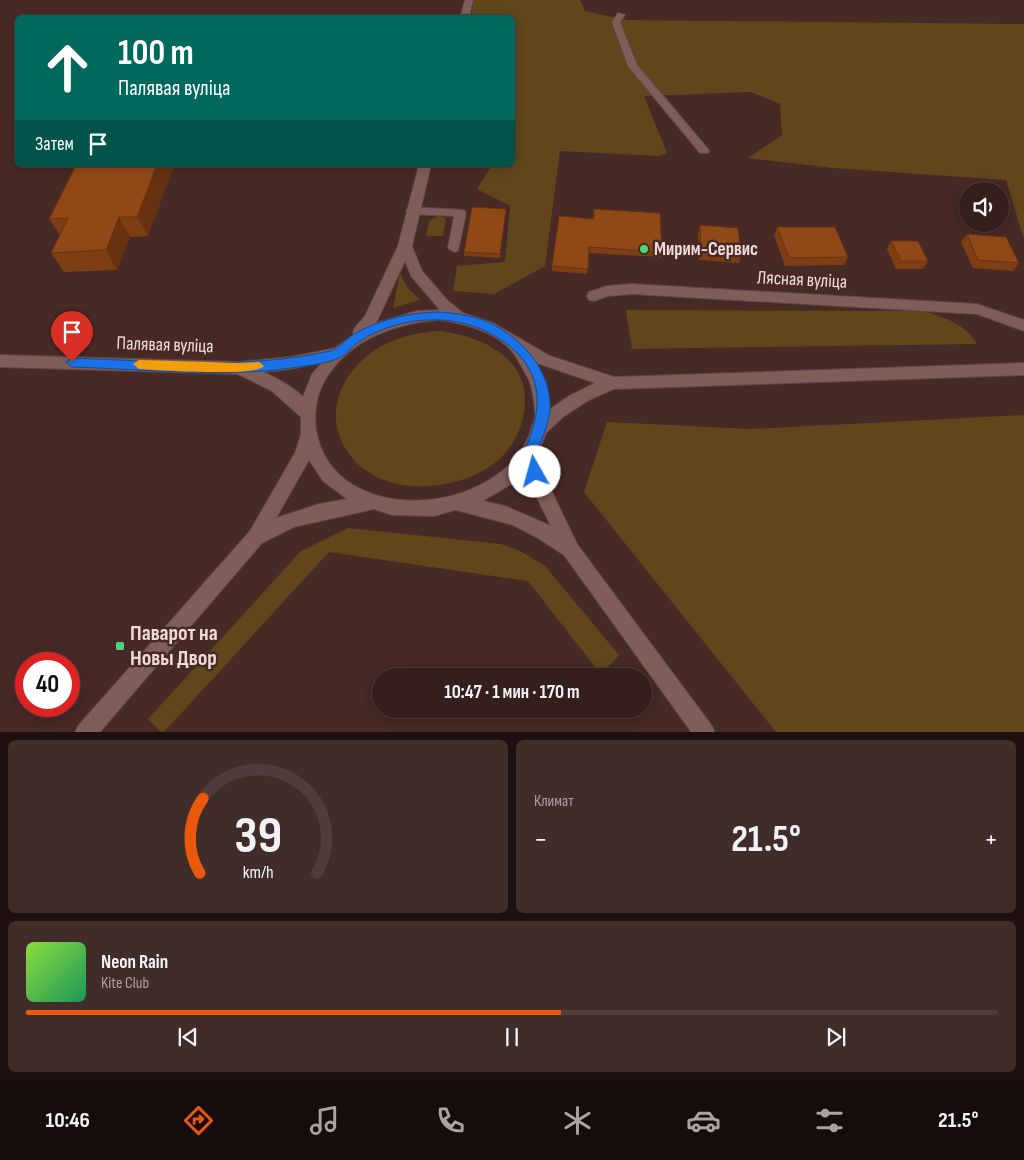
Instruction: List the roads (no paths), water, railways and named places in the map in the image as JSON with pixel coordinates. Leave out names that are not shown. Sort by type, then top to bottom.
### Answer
[{"type":"main road","points":[[465,15],[469,0]]},
{"type":"main road","points":[[356,338],[371,319],[405,246],[412,211],[424,167]]},
{"type":"main road","points":[[405,246],[416,273],[442,304],[459,318]]},
{"type":"main road","name":"Лясная вуліца","points":[[594,296],[607,291],[632,289],[976,309],[1007,318],[1024,326]]},
{"type":"main road","points":[[85,732],[256,537],[303,456],[308,436],[307,412],[312,391],[322,372],[336,354],[356,338],[374,328],[402,319],[438,316],[480,323],[498,332],[527,357],[539,382],[544,409],[540,428],[529,454],[512,474],[489,491],[462,504],[430,510],[398,510],[368,502],[340,486],[319,463],[308,436]]},
{"type":"main road","points":[[514,344],[550,363],[614,383]]},
{"type":"main road","name":"Палявая вуліца","points":[[0,361],[239,368],[291,363],[336,354]]},
{"type":"main road","name":"Палявая вуліца","points":[[239,368],[263,377],[286,390],[307,412]]},
{"type":"main road","points":[[540,428],[553,415],[583,394],[614,383],[1024,369]]},
{"type":"main road","points":[[529,454],[544,494],[570,550],[706,732]]},
{"type":"main road","points":[[256,537],[291,520],[368,502]]},
{"type":"main road","points":[[462,504],[520,519],[550,534],[570,550]]},
{"type":"lane","points":[[621,15],[616,22],[633,66],[704,151]]},
{"type":"lane","points":[[412,211],[460,213],[454,248]]},
{"type":"place","name":"Мирим-Сервис","points":[[644,249]]},
{"type":"place","name":"Паварот на Новы Двор","points":[[120,646]]}]
